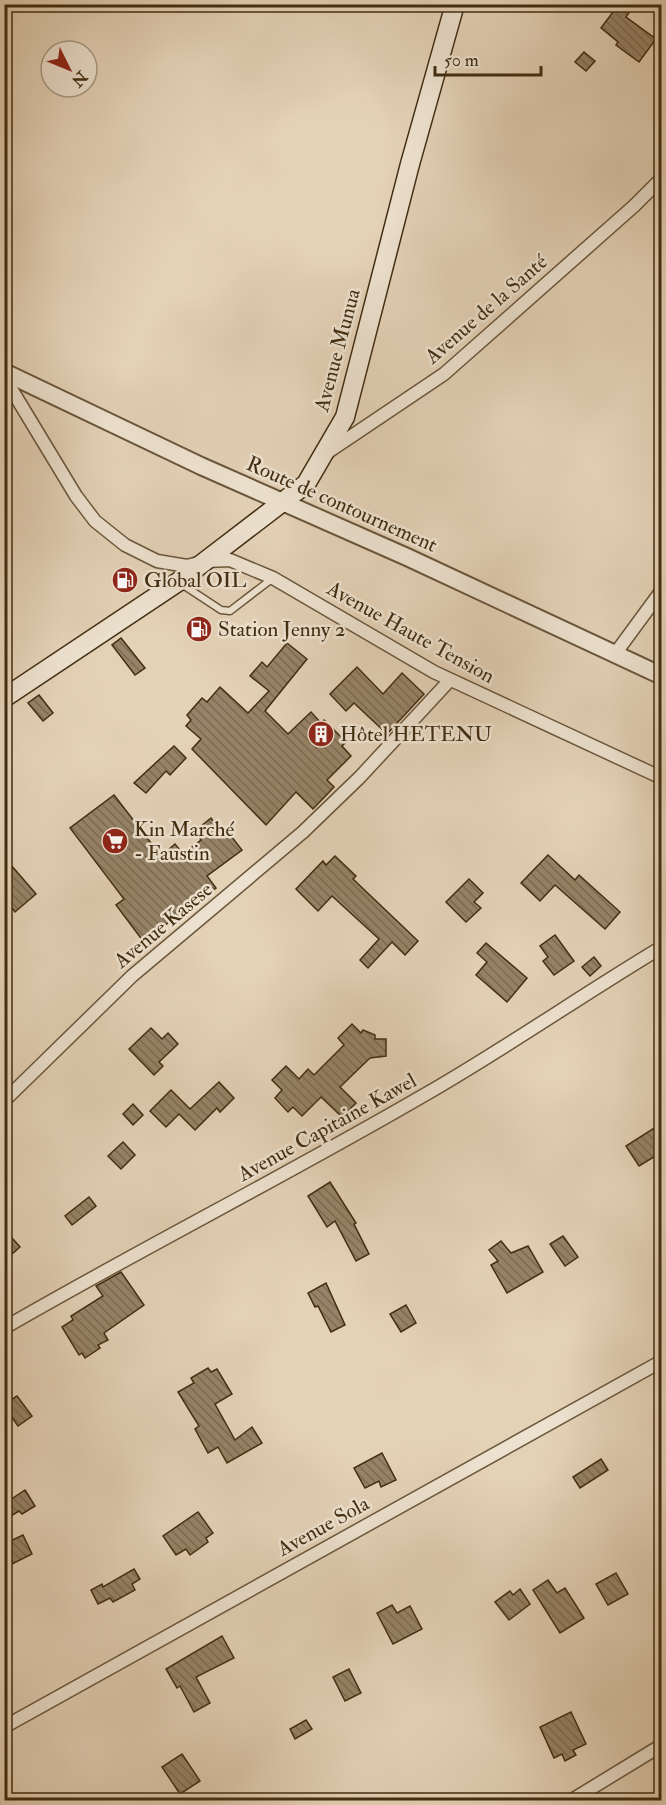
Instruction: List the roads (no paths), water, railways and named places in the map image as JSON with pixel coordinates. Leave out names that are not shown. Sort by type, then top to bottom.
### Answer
[{"type":"main road","name":"Avenue Munua","points":[[4,698],[178,582],[306,484],[345,417],[410,164],[455,4]]},
{"type":"street","name":"Avenue de la Santé","points":[[324,454],[458,362],[662,178]]},
{"type":"street","name":"Route de contournement","points":[[4,372],[662,676]]},
{"type":"street","name":"Avenue Haute Tension","points":[[4,377],[76,496],[95,521],[125,544],[157,561],[187,566],[206,561],[231,560],[273,578],[450,680],[662,778]]},
{"type":"street","points":[[615,654],[662,590]]},
{"type":"street","name":"Avenue Kasese","points":[[4,1101],[132,976],[303,832],[360,777],[450,680]]},
{"type":"street","name":"Avenue Capitaine Kawel","points":[[4,1328],[106,1269],[329,1150],[426,1094],[662,947]]},
{"type":"street","name":"Avenue Sola","points":[[4,1727],[662,1361]]},
{"type":"street","points":[[572,1800],[662,1745]]},
{"type":"lane","points":[[178,582],[221,610],[231,611],[273,578]]},
{"type":"place","name":"Global OIL","points":[[125,580]]},
{"type":"place","name":"Station Jenny 2","points":[[199,629]]},
{"type":"place","name":"Hôtel HETENU","points":[[321,734]]},
{"type":"place","name":"Kin Marché - Faustin","points":[[115,841]]}]
